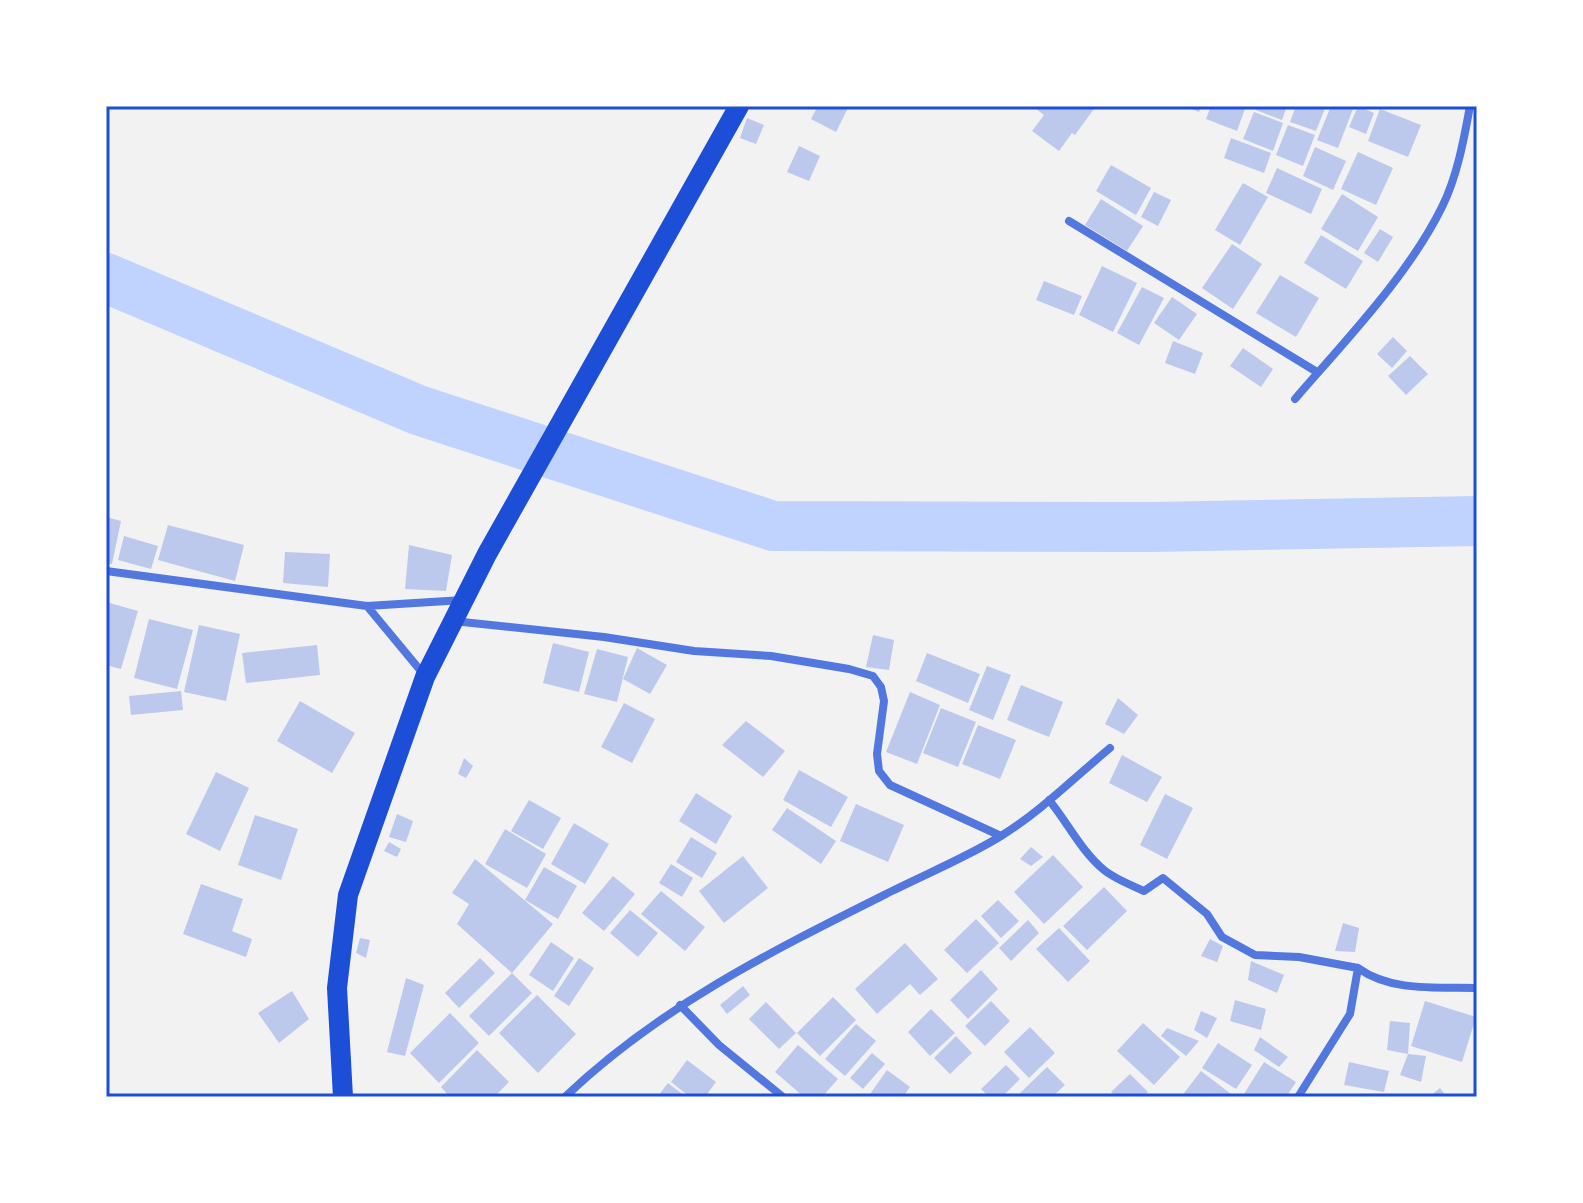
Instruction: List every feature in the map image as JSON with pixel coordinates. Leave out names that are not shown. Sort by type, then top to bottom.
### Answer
[{"type":"highway","points":[[343,1097],[337,988],[348,895],[425,677],[487,554],[738,106]]},
{"type":"street","points":[[1295,399],[1369,313],[1427,235],[1444,204],[1464,139],[1470,106]]},
{"type":"street","points":[[1069,221],[1317,372]]},
{"type":"street","points":[[106,571],[367,606],[463,600]]},
{"type":"street","points":[[367,606],[425,677]]},
{"type":"street","points":[[452,621],[604,637],[694,651],[771,656],[873,676],[881,687],[884,701],[877,754],[879,771],[890,785],[1001,836]]},
{"type":"street","points":[[565,1097],[680,1005],[747,964],[1001,836],[1110,748]]},
{"type":"street","points":[[1049,800],[1079,845],[1106,871],[1144,891],[1163,878],[1207,914],[1222,937],[1255,955],[1299,957],[1358,968],[1372,978],[1414,987],[1477,988]]},
{"type":"street","points":[[1298,1097],[1350,1014],[1358,968]]},
{"type":"street","points":[[680,1005],[719,1045],[783,1097]]},
{"type":"building","points":[[818,106],[848,108],[836,132],[811,119]]},
{"type":"building","points":[[1032,106],[1096,106],[1059,151],[1032,131],[1044,115]]},
{"type":"building","points":[[1183,106],[1202,106],[1199,112]]},
{"type":"building","points":[[1211,106],[1246,106],[1237,131],[1206,119]]},
{"type":"building","points":[[1257,106],[1287,106],[1282,120],[1256,110]]},
{"type":"building","points":[[1296,106],[1326,106],[1316,131],[1290,122]]},
{"type":"building","points":[[1331,106],[1353,109],[1338,148],[1317,140]]},
{"type":"building","points":[[1358,106],[1374,113],[1366,134],[1349,127]]},
{"type":"building","points":[[1380,109],[1421,125],[1408,157],[1368,141]]},
{"type":"building","points":[[1254,112],[1283,123],[1273,151],[1243,139]]},
{"type":"building","points":[[747,118],[764,125],[756,144],[740,138]]},
{"type":"building","points":[[1288,125],[1315,135],[1303,166],[1276,155]]},
{"type":"building","points":[[1231,138],[1271,153],[1264,173],[1224,158]]},
{"type":"building","points":[[799,146],[820,156],[809,181],[787,172]]},
{"type":"building","points":[[1315,147],[1346,161],[1333,190],[1303,176]]},
{"type":"building","points":[[1358,152],[1393,168],[1376,205],[1341,189]]},
{"type":"building","points":[[1111,165],[1151,188],[1136,215],[1096,191]]},
{"type":"building","points":[[1277,168],[1322,189],[1311,214],[1266,193]]},
{"type":"building","points":[[1243,183],[1268,197],[1240,245],[1215,230]]},
{"type":"building","points":[[1154,192],[1171,200],[1158,226],[1141,217]]},
{"type":"building","points":[[1342,194],[1378,217],[1358,251],[1321,229]]},
{"type":"building","points":[[1101,199],[1143,226],[1127,251],[1085,225]]},
{"type":"building","points":[[1380,229],[1393,237],[1378,262],[1364,253]]},
{"type":"building","points":[[1321,235],[1363,261],[1346,289],[1304,263]]},
{"type":"building","points":[[1232,244],[1262,264],[1233,309],[1202,288]]},
{"type":"building","points":[[1102,266],[1137,283],[1113,332],[1079,315]]},
{"type":"building","points":[[1280,275],[1319,298],[1296,337],[1256,313]]},
{"type":"building","points":[[1044,281],[1082,296],[1074,315],[1036,300]]},
{"type":"building","points":[[1142,287],[1164,298],[1139,345],[1117,333]]},
{"type":"building","points":[[1172,297],[1197,314],[1179,340],[1154,323]]},
{"type":"building","points":[[1393,337],[1407,351],[1392,368],[1377,354]]},
{"type":"building","points":[[1173,341],[1203,353],[1195,374],[1165,363]]},
{"type":"building","points":[[1243,348],[1273,369],[1261,387],[1230,366]]},
{"type":"building","points":[[1410,356],[1428,374],[1406,395],[1388,376]]},
{"type":"building","points":[[106,517],[121,521],[112,564],[106,563]]},
{"type":"building","points":[[168,525],[244,545],[235,581],[158,560]]},
{"type":"building","points":[[124,536],[158,546],[151,569],[118,560]]},
{"type":"building","points":[[409,545],[452,555],[446,591],[405,589]]},
{"type":"building","points":[[285,552],[330,554],[328,587],[283,583]]},
{"type":"building","points":[[106,602],[138,611],[121,669],[106,665]]},
{"type":"building","points":[[149,619],[193,630],[177,689],[134,678]]},
{"type":"building","points":[[199,625],[240,634],[226,701],[184,692]]},
{"type":"building","points":[[873,635],[894,640],[889,670],[866,667]]},
{"type":"building","points":[[553,643],[589,652],[579,692],[543,683]]},
{"type":"building","points":[[317,645],[320,675],[246,683],[242,653]]},
{"type":"building","points":[[637,648],[667,665],[650,694],[623,679]]},
{"type":"building","points":[[597,649],[628,657],[617,702],[584,694]]},
{"type":"building","points":[[927,653],[980,674],[968,703],[916,681]]},
{"type":"building","points":[[987,666],[1011,675],[993,720],[969,710]]},
{"type":"building","points":[[1021,685],[1063,702],[1049,737],[1007,720]]},
{"type":"building","points":[[181,691],[183,710],[131,715],[129,696]]},
{"type":"building","points":[[910,692],[940,705],[917,764],[886,752]]},
{"type":"building","points":[[1118,698],[1138,715],[1124,734],[1105,724]]},
{"type":"building","points":[[300,701],[355,733],[332,773],[277,741]]},
{"type":"building","points":[[624,703],[655,719],[632,763],[601,747]]},
{"type":"building","points":[[941,708],[976,722],[958,767],[923,753]]},
{"type":"building","points":[[746,721],[785,751],[763,777],[722,745]]},
{"type":"building","points":[[978,725],[1016,740],[1000,779],[962,764]]},
{"type":"building","points":[[1122,755],[1162,777],[1147,802],[1109,783]]},
{"type":"building","points":[[464,758],[473,766],[466,778],[458,774]]},
{"type":"building","points":[[799,770],[848,797],[831,827],[783,800]]},
{"type":"building","points":[[216,772],[249,788],[220,851],[186,834]]},
{"type":"building","points":[[696,793],[732,816],[716,844],[679,821]]},
{"type":"building","points":[[1165,794],[1193,808],[1167,859],[1140,845]]},
{"type":"building","points":[[529,800],[561,818],[543,849],[511,831]]},
{"type":"building","points":[[856,804],[904,825],[888,862],[840,841]]},
{"type":"building","points":[[787,808],[836,841],[821,864],[772,830]]},
{"type":"building","points":[[397,814],[413,821],[406,842],[389,837]]},
{"type":"building","points":[[255,815],[298,829],[281,880],[238,865]]},
{"type":"building","points":[[574,823],[609,844],[585,884],[551,864]]},
{"type":"building","points":[[505,829],[546,854],[527,888],[485,864]]},
{"type":"building","points":[[691,837],[717,853],[702,878],[676,862]]},
{"type":"building","points":[[389,842],[401,849],[397,857],[384,851]]},
{"type":"building","points":[[1031,847],[1043,857],[1031,866],[1020,859]]},
{"type":"building","points":[[1053,855],[1083,887],[1044,924],[1014,892]]},
{"type":"building","points":[[743,856],[768,888],[724,923],[699,891]]},
{"type":"building","points":[[475,859],[553,924],[512,973],[457,924],[469,904],[452,893]]},
{"type":"building","points":[[671,864],[693,878],[682,897],[659,883]]},
{"type":"building","points":[[544,867],[577,886],[558,919],[525,900]]},
{"type":"building","points":[[613,876],[635,894],[604,931],[582,913]]},
{"type":"building","points":[[201,884],[243,899],[232,931],[252,939],[246,957],[183,934]]},
{"type":"building","points":[[1104,887],[1127,911],[1087,950],[1063,926]]},
{"type":"building","points":[[661,891],[705,927],[685,951],[641,914]]},
{"type":"building","points":[[998,900],[1019,921],[1001,938],[981,916]]},
{"type":"building","points":[[630,910],[658,933],[638,957],[610,933]]},
{"type":"building","points":[[976,919],[999,943],[967,973],[944,950]]},
{"type":"building","points":[[1028,920],[1039,933],[1011,961],[999,948]]},
{"type":"building","points":[[1343,923],[1359,928],[1355,952],[1335,951]]},
{"type":"building","points":[[1059,928],[1090,961],[1068,982],[1036,949]]},
{"type":"building","points":[[360,938],[370,940],[366,958],[356,953]]},
{"type":"building","points":[[1210,939],[1223,946],[1217,962],[1201,956]]},
{"type":"building","points":[[551,942],[574,958],[553,991],[529,975]]},
{"type":"building","points":[[905,943],[938,979],[920,995],[910,984],[877,1014],[855,989]]},
{"type":"building","points":[[480,958],[495,973],[459,1008],[445,993]]},
{"type":"building","points":[[579,958],[594,968],[569,1006],[554,996]]},
{"type":"building","points":[[1251,961],[1284,975],[1277,993],[1248,980]]},
{"type":"building","points":[[981,970],[998,989],[968,1019],[950,1000]]},
{"type":"building","points":[[512,973],[532,993],[489,1036],[469,1016]]},
{"type":"building","points":[[406,978],[424,985],[405,1056],[387,1052]]},
{"type":"building","points":[[743,986],[750,995],[727,1014],[720,1005]]},
{"type":"building","points":[[292,991],[309,1019],[279,1043],[258,1013]]},
{"type":"building","points":[[537,995],[576,1034],[538,1073],[499,1033]]},
{"type":"building","points":[[833,997],[856,1020],[820,1056],[797,1033]]},
{"type":"building","points":[[1235,1000],[1266,1009],[1261,1030],[1230,1021]]},
{"type":"building","points":[[991,1001],[1010,1021],[985,1046],[965,1026]]},
{"type":"building","points":[[1425,1001],[1476,1017],[1462,1062],[1411,1046]]},
{"type":"building","points":[[766,1002],[796,1033],[779,1049],[749,1019]]},
{"type":"building","points":[[931,1009],[955,1033],[930,1056],[908,1032]]},
{"type":"building","points":[[1201,1011],[1217,1018],[1207,1038],[1194,1030]]},
{"type":"building","points":[[450,1013],[479,1043],[439,1083],[410,1053]]},
{"type":"building","points":[[1390,1021],[1410,1023],[1408,1054],[1387,1050]]},
{"type":"building","points":[[1143,1023],[1180,1057],[1154,1085],[1117,1051]]},
{"type":"building","points":[[856,1024],[876,1041],[845,1076],[825,1059]]},
{"type":"building","points":[[1030,1027],[1055,1053],[1029,1078],[1004,1052]]},
{"type":"building","points":[[1167,1028],[1199,1041],[1186,1056],[1161,1036]]},
{"type":"building","points":[[956,1036],[972,1053],[950,1074],[934,1058]]},
{"type":"building","points":[[1260,1037],[1288,1057],[1279,1067],[1254,1050]]},
{"type":"building","points":[[1218,1043],[1252,1065],[1236,1089],[1202,1068]]},
{"type":"building","points":[[798,1045],[838,1079],[822,1097],[804,1097],[775,1072]]},
{"type":"building","points":[[477,1050],[509,1082],[494,1097],[450,1097],[441,1087]]},
{"type":"building","points":[[872,1053],[885,1064],[863,1089],[850,1078]]},
{"type":"building","points":[[1408,1054],[1426,1056],[1421,1082],[1400,1075]]},
{"type":"building","points":[[687,1060],[716,1082],[705,1097],[690,1097],[671,1082]]},
{"type":"building","points":[[1264,1062],[1296,1082],[1286,1097],[1242,1097]]},
{"type":"building","points":[[1349,1062],[1389,1071],[1384,1092],[1344,1085]]},
{"type":"building","points":[[1006,1065],[1020,1079],[1002,1097],[989,1097],[981,1089]]},
{"type":"building","points":[[1047,1067],[1065,1085],[1052,1097],[1016,1097]]},
{"type":"building","points":[[887,1070],[910,1087],[903,1097],[868,1097]]},
{"type":"building","points":[[1201,1071],[1235,1097],[1181,1097]]},
{"type":"building","points":[[1130,1074],[1148,1092],[1143,1097],[1116,1097],[1111,1092]]},
{"type":"building","points":[[668,1083],[686,1097],[657,1097]]},
{"type":"building","points":[[1440,1088],[1447,1097],[1429,1097]]},
{"type":"waterway","points":[[106,278],[418,410],[773,526],[1150,527],[1477,521]]}]
